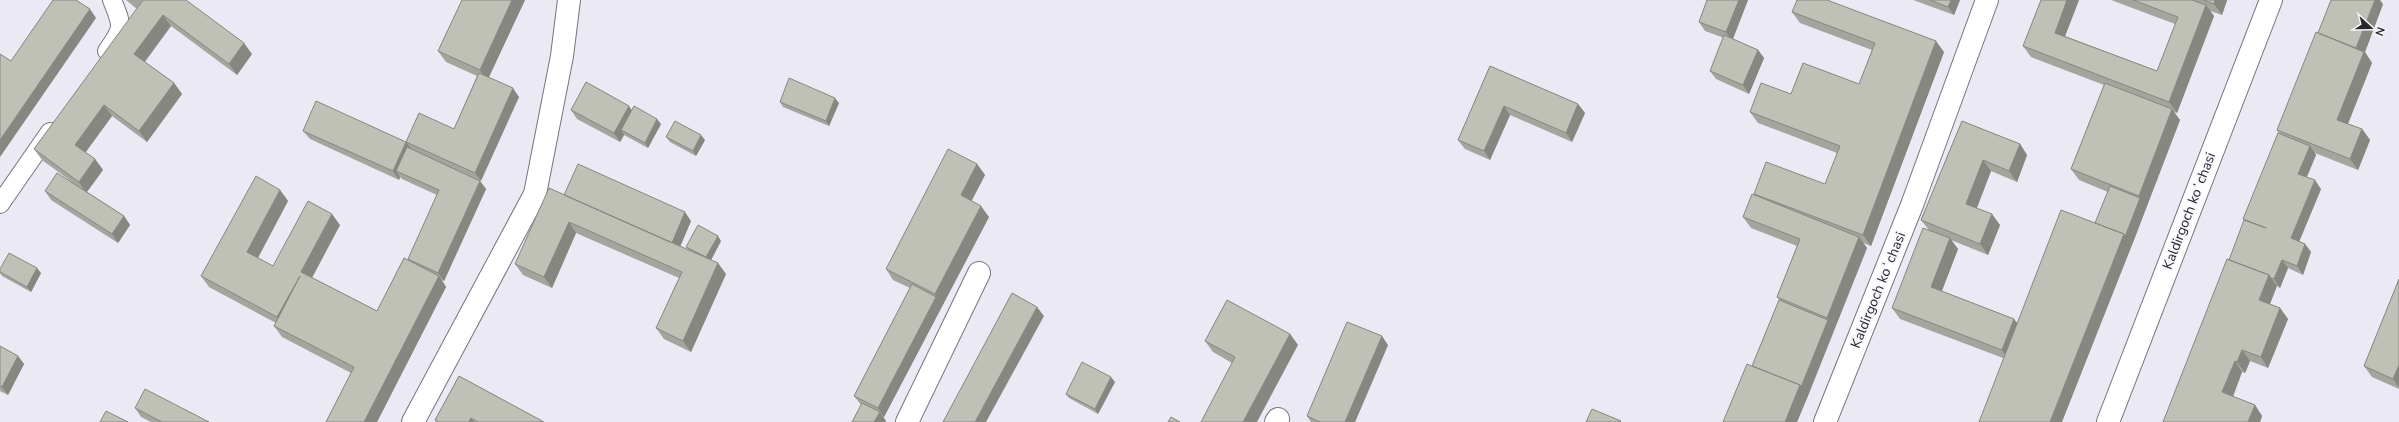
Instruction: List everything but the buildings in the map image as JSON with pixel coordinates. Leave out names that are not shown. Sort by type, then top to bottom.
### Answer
[{"type":"street","points":[[413,422],[535,194],[562,56],[569,0]]},
{"type":"street","name":"Kaldirgoch koʻchasi","points":[[1825,422],[1912,204],[1986,0]]},
{"type":"street","name":"Kaldirgoch koʻchasi","points":[[2108,422],[2271,0]]},
{"type":"street","points":[[907,422],[979,273]]},
{"type":"lane","points":[[97,65],[121,31],[121,21],[112,0]]},
{"type":"lane","points":[[0,204],[61,116]]}]
